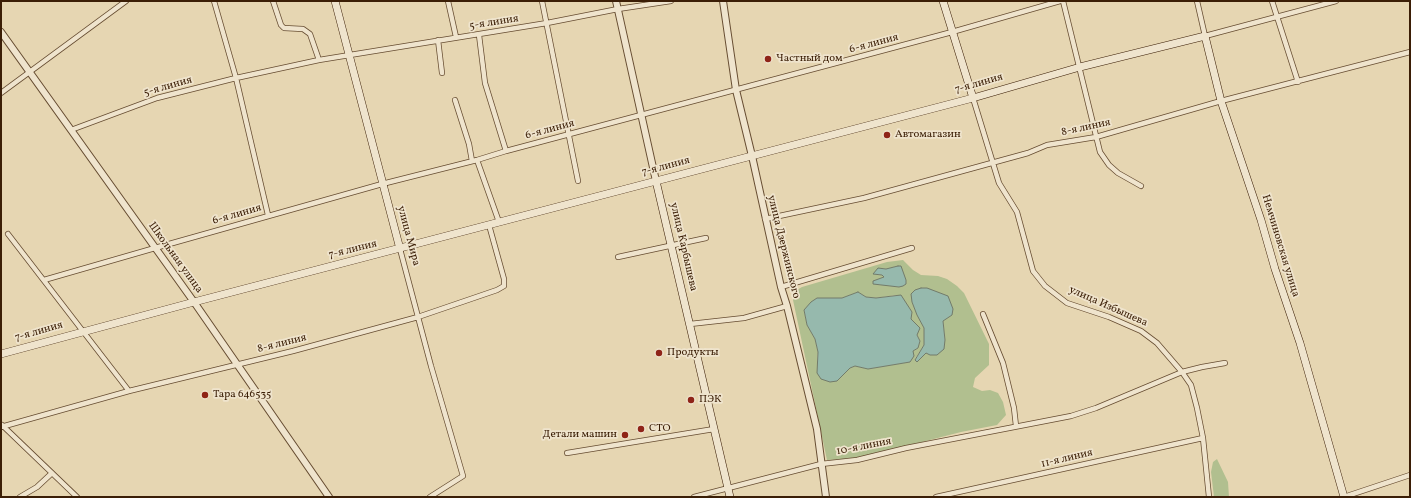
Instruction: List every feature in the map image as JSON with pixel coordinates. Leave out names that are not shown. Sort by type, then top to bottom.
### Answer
[{"type":"main road","name":"улица Мира","points":[[335,1],[400,249]]},
{"type":"main road","name":"улица Избышева","points":[[943,1],[973,98]]},
{"type":"main road","name":"7-я линия","points":[[1,354],[973,98],[1080,67],[1205,36]]},
{"type":"main road","name":"Немчиновская улица","points":[[1205,36],[1221,101],[1300,343],[1344,497]]},
{"type":"main road","name":"улица Карбышева","points":[[656,181],[730,497]]},
{"type":"street","points":[[1,93],[126,1]]},
{"type":"street","points":[[214,1],[236,78],[268,216]]},
{"type":"street","points":[[273,1],[280,25],[284,28],[303,29],[310,34],[319,60]]},
{"type":"street","points":[[448,1],[456,37]]},
{"type":"street","points":[[542,1],[578,181]]},
{"type":"street","name":"улица Карбышева","points":[[616,1],[643,114],[656,181]]},
{"type":"street","name":"5-я линия","points":[[71,130],[157,98],[236,78],[319,60],[671,1]]},
{"type":"street","name":"улица Дзержинского","points":[[723,1],[736,90],[781,287],[817,429],[826,497]]},
{"type":"street","points":[[1062,1],[1080,67],[1100,152],[1108,165],[1118,173],[1141,186]]},
{"type":"street","name":"6-я линия","points":[[44,280],[382,184],[477,160],[1062,1]]},
{"type":"street","name":"Немчиновская улица","points":[[1197,1],[1205,36]]},
{"type":"street","points":[[1272,1],[1298,82]]},
{"type":"street","name":"7-я линия","points":[[1205,36],[1336,1]]},
{"type":"street","name":"Школьная улица","points":[[1,32],[194,302],[329,497]]},
{"type":"street","points":[[479,34],[485,83],[506,151]]},
{"type":"street","points":[[438,40],[442,73]]},
{"type":"street","name":"8-я линия","points":[[765,219],[864,198],[1028,153],[1047,145],[1096,136],[1221,101],[1410,52]]},
{"type":"street","name":"улица Избышева","points":[[973,98],[999,182],[1017,212],[1033,271],[1045,286],[1067,303],[1109,317],[1141,331],[1157,343],[1191,385],[1203,438],[1209,497]]},
{"type":"street","points":[[455,100],[469,144],[472,161]]},
{"type":"street","points":[[477,160],[499,222]]},
{"type":"street","name":"8-я линия","points":[[2,426],[130,391],[293,351],[418,317],[497,290],[504,286],[504,279],[489,225]]},
{"type":"street","points":[[8,234],[130,391]]},
{"type":"street","points":[[618,257],[706,238]]},
{"type":"street","points":[[781,287],[912,248]]},
{"type":"street","name":"улица Мира","points":[[400,249],[462,476],[430,497]]},
{"type":"street","points":[[690,324],[744,318],[787,306]]},
{"type":"street","points":[[983,314],[1003,363],[1014,408],[1016,426]]},
{"type":"street","name":"10-я линия","points":[[694,497],[821,464],[857,460],[906,448],[1071,416],[1096,408],[1182,372],[1225,363]]},
{"type":"street","points":[[2,426],[77,497]]},
{"type":"street","points":[[567,453],[714,429]]},
{"type":"street","name":"11-я линия","points":[[936,497],[1203,438]]},
{"type":"street","points":[[20,497],[37,487],[52,473]]},
{"type":"street","name":"Немчиновская улица","points":[[1344,497],[1410,475]]},
{"type":"green space","points":[[903,260],[913,270],[921,275],[938,276],[947,279],[964,293],[989,344],[989,365],[975,378],[973,387],[982,391],[990,390],[998,393],[1003,402],[1006,415],[997,425],[961,432],[856,459],[827,460],[793,300],[793,292],[802,287],[887,262]],"holes":[[[898,266],[899,287],[883,284],[880,285],[875,281],[884,277],[882,275],[877,275],[881,268],[886,269]],[[858,292],[866,297],[876,298],[897,295],[912,312],[910,319],[920,341],[918,348],[913,351],[910,362],[868,369],[855,366],[850,368],[837,380],[817,360],[818,352],[815,339],[807,325],[804,310],[817,298],[842,298]],[[912,302],[952,315],[943,320],[945,340],[915,359],[924,345],[924,328]]]},
{"type":"green space","points":[[1217,459],[1228,482],[1229,497],[1214,497],[1211,472],[1213,462]]},
{"type":"water","points":[[901,266],[906,284],[899,287],[873,284],[873,281],[884,277],[882,275],[873,274],[878,268],[886,269]]},
{"type":"water","points":[[927,288],[948,296],[953,309],[952,315],[943,321],[945,340],[944,349],[937,355],[930,355],[926,353],[917,362],[915,360],[924,345],[924,328],[912,302],[911,294],[915,290]]},
{"type":"water","points":[[858,292],[866,297],[876,298],[901,295],[912,312],[911,319],[920,328],[917,335],[920,341],[918,348],[913,351],[914,356],[910,362],[868,369],[855,366],[850,368],[837,381],[830,382],[821,379],[817,373],[818,352],[815,339],[807,325],[804,310],[817,298],[842,298]]},
{"type":"place","name":"Частный дом","points":[[768,59]]},
{"type":"place","name":"Автомагазин","points":[[887,135]]},
{"type":"place","name":"Продукты","points":[[659,353]]},
{"type":"place","name":"Тара 646535","points":[[205,395]]},
{"type":"place","name":"ПЭК","points":[[691,400]]},
{"type":"place","name":"СТО","points":[[641,429]]},
{"type":"place","name":"Детали машин","points":[[625,435]]}]
